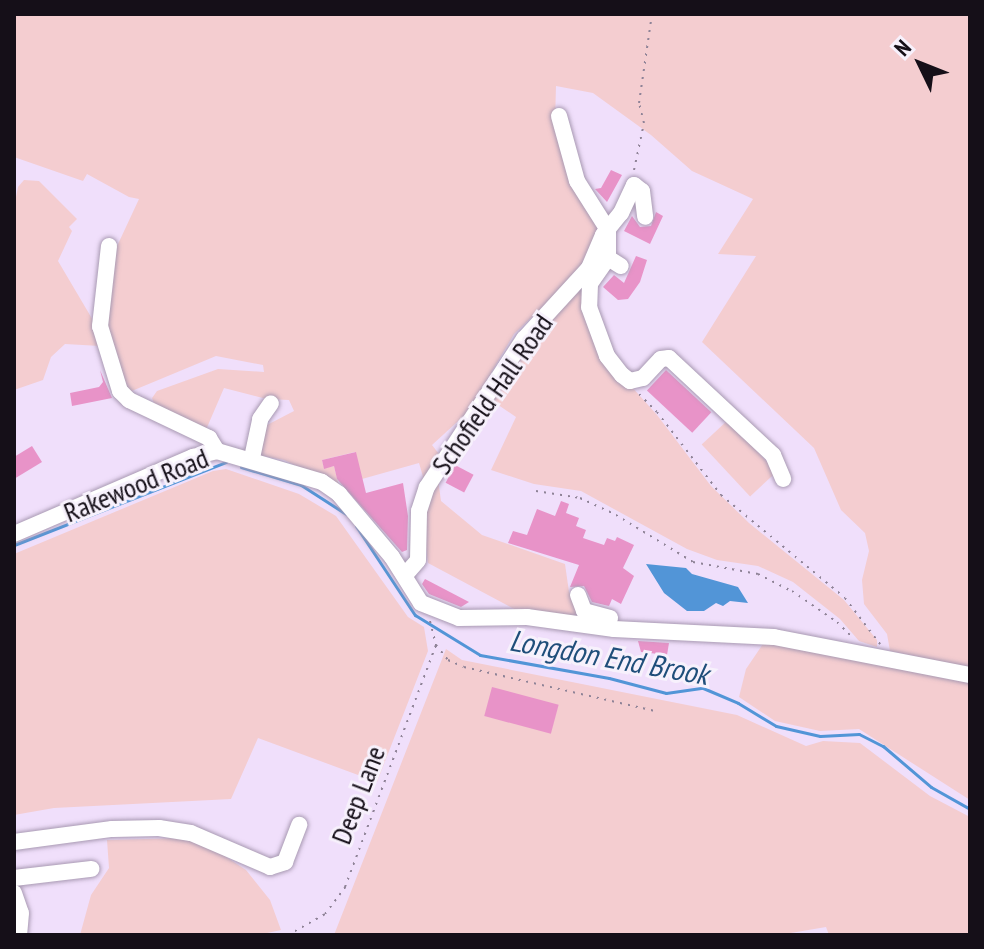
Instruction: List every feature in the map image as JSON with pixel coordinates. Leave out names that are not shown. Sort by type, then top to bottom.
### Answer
[{"type":"street","points":[[559,116],[577,181],[608,230],[614,262],[590,284],[589,307],[607,356],[630,381],[643,378],[661,359],[669,358],[773,455],[783,479]]},
{"type":"street","points":[[634,185],[642,191],[645,217]]},
{"type":"street","name":"Schofield Hall Road","points":[[406,574],[418,560],[419,511],[427,487],[524,339],[589,268],[634,185]]},
{"type":"street","points":[[109,246],[100,326],[120,391],[129,400],[209,438],[217,451]]},
{"type":"street","points":[[252,458],[260,419],[271,403]]},
{"type":"street","name":"Rakewood Road","points":[[14,534],[193,457],[217,451],[252,458],[322,482],[339,494],[406,574],[421,603],[459,618],[527,617],[645,631],[774,637],[970,675]]},
{"type":"street","points":[[578,595],[584,611],[591,615],[638,620],[645,631]]},
{"type":"street","points":[[14,842],[112,829],[159,828],[206,838],[270,867],[285,862],[299,825]]},
{"type":"street","points":[[14,878],[91,869]]},
{"type":"street","points":[[14,893],[21,913],[19,935]]},
{"type":"path","points":[[634,185],[637,148],[644,123],[639,103],[652,14]]},
{"type":"path","points":[[622,375],[657,412],[721,495],[845,598],[876,636],[883,656]]},
{"type":"path","points":[[536,491],[580,498],[616,515],[693,562],[758,574],[792,591],[837,622],[854,639],[856,652]]},
{"type":"path","points":[[430,614],[430,629],[436,645],[448,660],[464,667],[655,711]]},
{"type":"path","name":"Deep Lane","points":[[288,935],[297,934],[325,914],[345,887],[436,645]]},
{"type":"shaded area","points":[[14,14],[970,14],[970,668],[890,651],[887,634],[864,604],[862,580],[869,551],[865,533],[841,510],[814,448],[702,342],[756,256],[718,254],[753,199],[692,171],[651,135],[593,93],[556,86],[555,122],[602,229],[578,273],[514,334],[468,412],[432,445],[439,454],[431,477],[424,480],[419,463],[362,479],[355,452],[322,460],[324,468],[334,466],[339,486],[284,460],[258,455],[267,425],[294,411],[289,400],[267,399],[224,388],[205,432],[156,409],[152,398],[157,391],[218,369],[264,372],[263,365],[216,356],[127,393],[107,332],[112,257],[139,199],[129,197],[87,174],[83,181],[14,157]]},
{"type":"shaded area","points":[[24,180],[39,181],[77,219],[69,227],[72,231],[58,261],[94,322],[100,346],[65,344],[51,357],[43,380],[14,390],[14,207],[18,187]]},
{"type":"shaded area","points":[[591,270],[583,301],[606,358],[657,415],[711,486],[749,523],[844,600],[877,640],[877,647],[859,641],[840,619],[793,582],[758,566],[717,560],[687,549],[581,491],[534,484],[491,470],[516,417],[491,400],[526,343]]},
{"type":"shaded area","points":[[728,420],[776,472],[750,496],[702,445]]},
{"type":"shaded area","points":[[226,469],[299,494],[336,516],[408,617],[424,627],[428,651],[377,782],[258,738],[231,799],[54,808],[14,815],[14,554],[213,471]]},
{"type":"shaded area","points":[[438,479],[441,501],[482,535],[565,564],[569,592],[583,620],[518,611],[428,563],[423,523]]},
{"type":"shaded area","points":[[765,641],[970,678],[970,800],[859,729],[820,731],[775,721],[739,697],[746,669]]},
{"type":"shaded area","points":[[446,649],[462,660],[737,715],[806,746],[823,741],[860,743],[930,796],[970,817],[970,935],[829,935],[826,927],[779,935],[334,935]]},
{"type":"shaded area","points":[[185,838],[217,851],[246,870],[270,900],[281,930],[258,935],[80,935],[91,895],[109,868],[107,840]]},
{"type":"water","points":[[646,564],[686,568],[692,574],[738,587],[748,603],[730,601],[723,606],[716,603],[704,611],[687,611],[664,593]]},
{"type":"building","points":[[611,170],[622,175],[607,202],[595,189],[601,188]]},
{"type":"building","points":[[656,212],[663,216],[650,244],[624,231],[632,216],[640,227],[651,226]]},
{"type":"building","points":[[636,256],[647,260],[640,282],[628,299],[618,300],[603,287],[614,275],[624,283]]},
{"type":"building","points":[[100,370],[112,398],[72,406],[70,393],[99,387],[103,382]]},
{"type":"building","points":[[666,370],[711,412],[692,433],[647,390]]},
{"type":"building","points":[[32,446],[42,462],[14,479],[14,457]]},
{"type":"building","points":[[356,452],[366,493],[403,483],[408,516],[407,550],[402,552],[337,479],[334,466],[324,469],[322,460]]},
{"type":"building","points":[[455,465],[474,475],[464,493],[446,483]]},
{"type":"building","points":[[561,501],[569,504],[566,513],[579,518],[576,526],[586,530],[583,538],[604,545],[607,538],[615,541],[617,537],[634,545],[623,568],[634,576],[621,604],[612,599],[609,606],[592,602],[584,586],[570,587],[579,565],[508,543],[513,531],[527,535],[537,509],[555,516]]},
{"type":"building","points":[[425,579],[469,602],[461,607],[429,594],[422,584]]},
{"type":"building","points":[[638,641],[669,643],[667,655],[641,652]]},
{"type":"building","points":[[492,687],[559,705],[551,734],[484,716]]},
{"type":"waterway","name":"Longdon End Brook","points":[[14,545],[226,462]]},
{"type":"waterway","name":"Longdon End Brook","points":[[241,467],[301,485],[346,514]]},
{"type":"waterway","name":"Longdon End Brook","points":[[356,526],[415,615],[480,655],[609,678],[666,693],[703,688],[738,703],[776,726],[820,736],[859,734],[883,746],[931,787],[970,809]]}]
